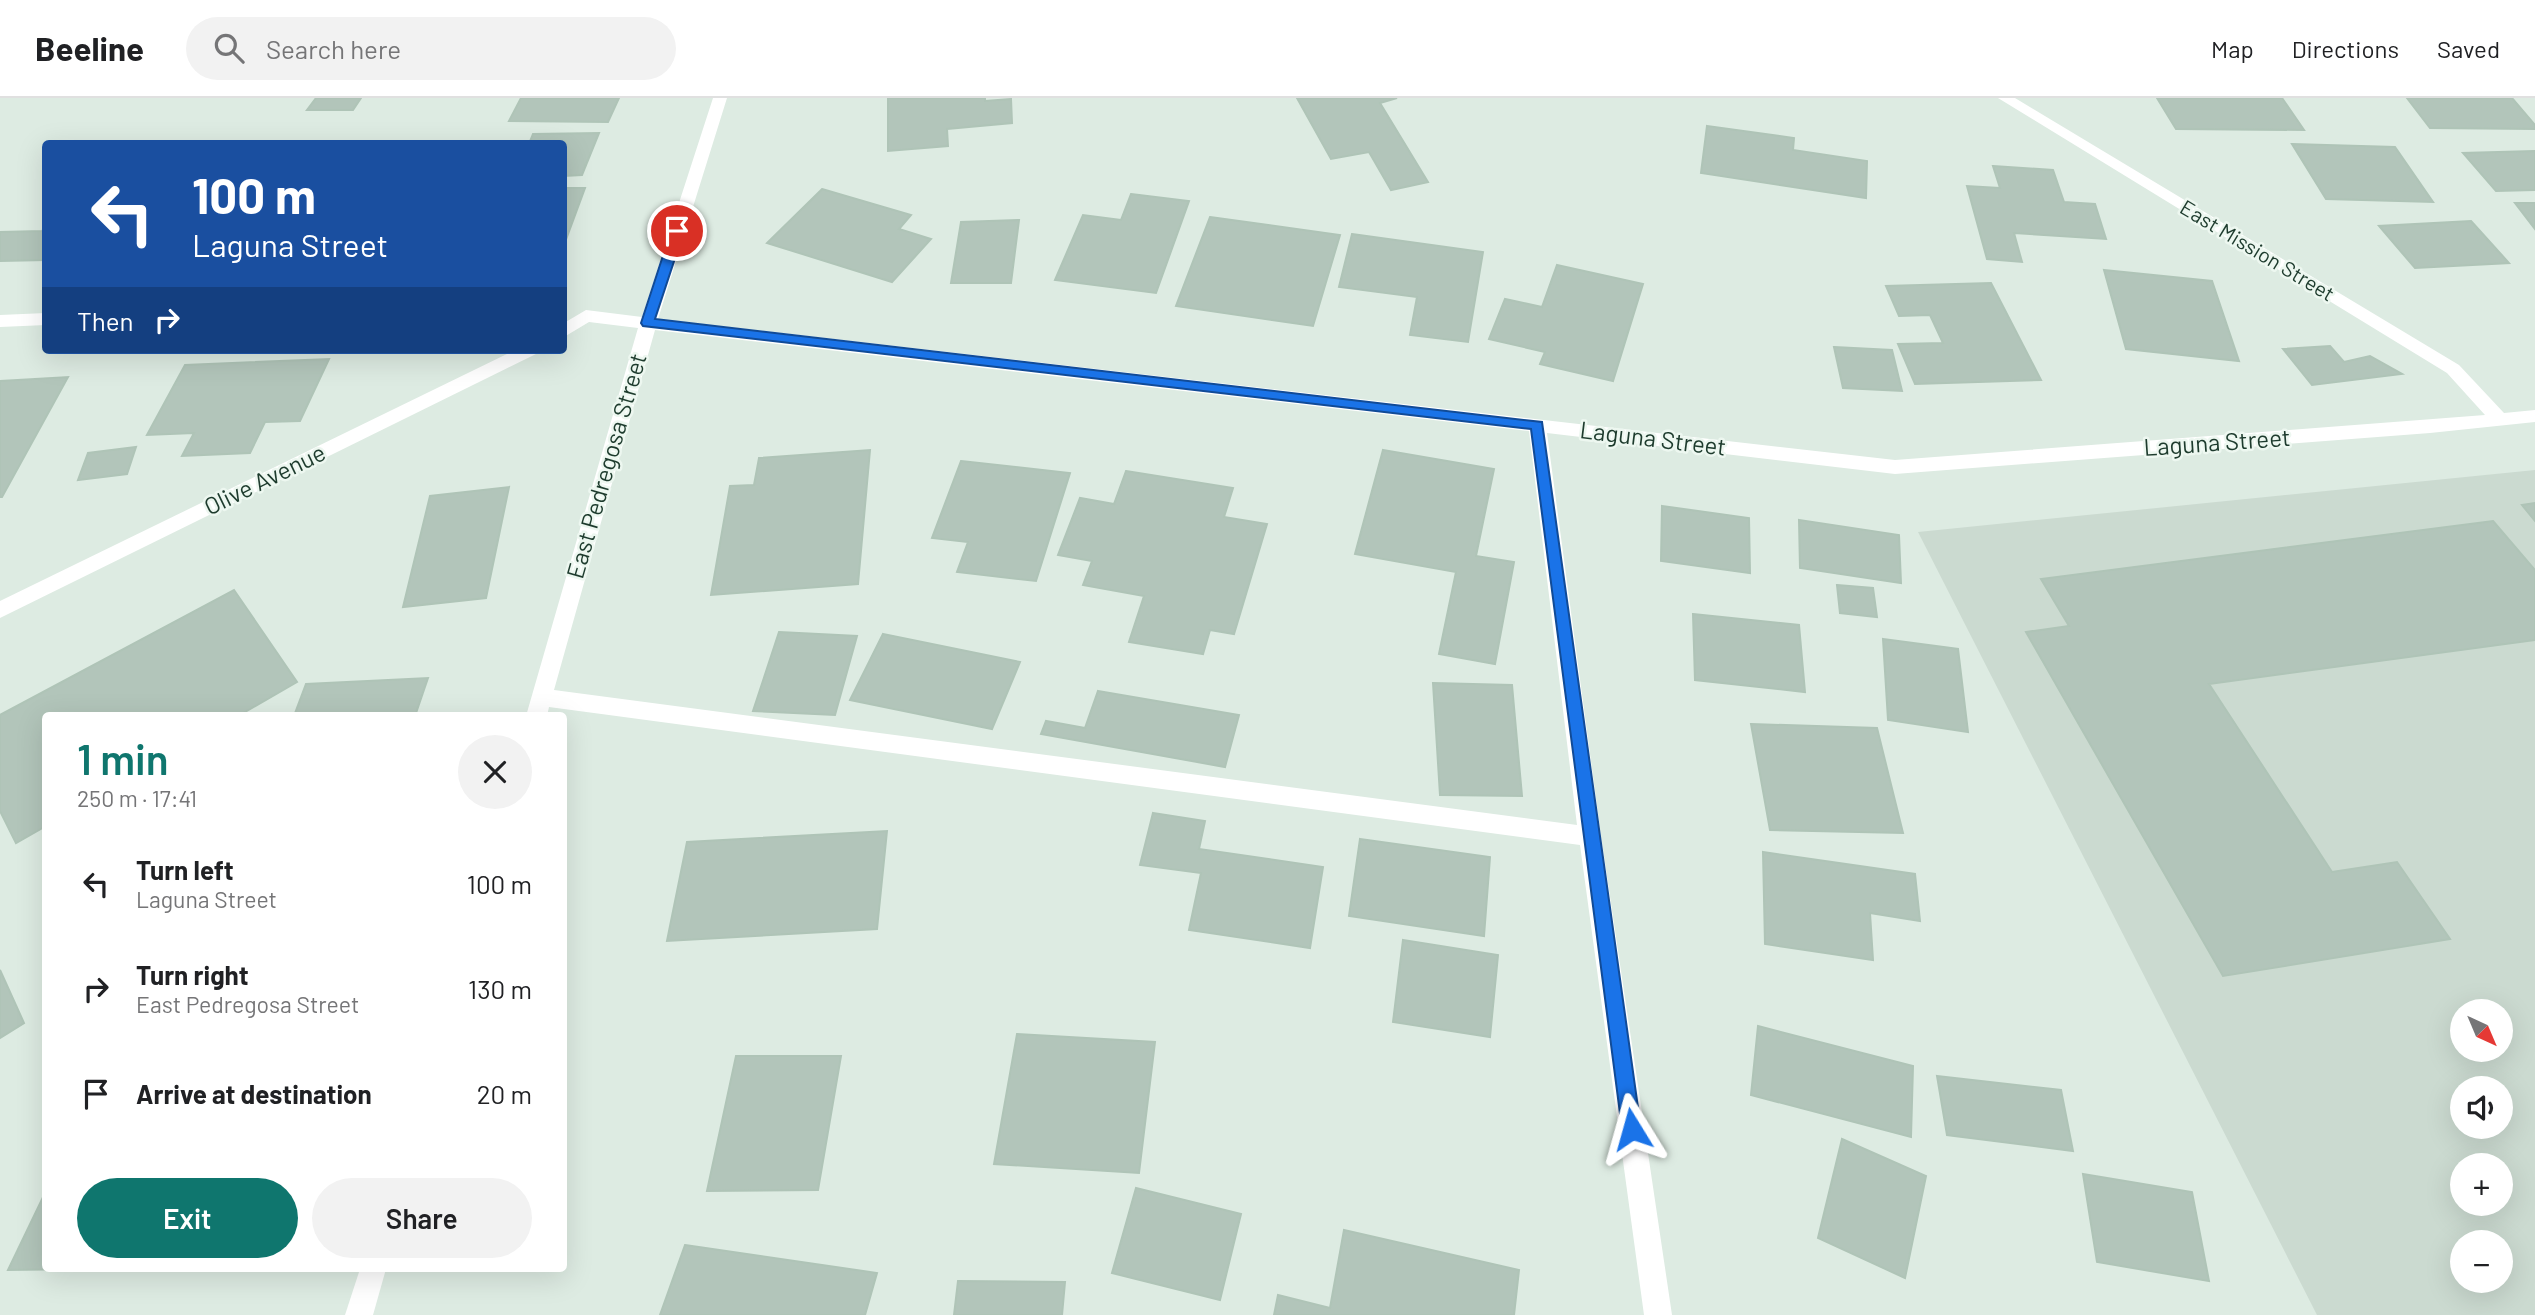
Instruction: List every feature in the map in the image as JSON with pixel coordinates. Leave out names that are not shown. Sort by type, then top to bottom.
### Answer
[{"type":"street","name":"East Pedregosa Street","points":[[538,707],[648,323],[720,98]]},
{"type":"street","name":"East Mission Street","points":[[2005,98],[2454,369],[2498,418]]},
{"type":"street","points":[[567,313],[648,323]]},
{"type":"street","points":[[567,329],[586,316]]},
{"type":"street","points":[[0,321],[42,319]]},
{"type":"street","name":"Laguna Street","points":[[648,323],[1895,467],[2535,416]]},
{"type":"street","name":"Olive Avenue","points":[[0,610],[522,354]]},
{"type":"street","points":[[1537,425],[1658,1315]]},
{"type":"street","points":[[538,707],[1591,836]]},
{"type":"street","points":[[359,1315],[372,1272]]},
{"type":"shaded area","points":[[2535,470],[2535,1315],[2317,1315],[1918,532]]},
{"type":"building","points":[[316,98],[361,98],[353,110],[307,110]]},
{"type":"building","points":[[521,98],[619,98],[608,122],[509,121]]},
{"type":"building","points":[[888,98],[985,98],[985,101],[1011,99],[1012,123],[947,129],[948,146],[888,151]]},
{"type":"building","points":[[1297,98],[1397,98],[1380,103],[1428,182],[1391,190],[1369,152],[1331,159]]},
{"type":"building","points":[[2157,98],[2282,98],[2304,130],[2176,129]]},
{"type":"building","points":[[2407,98],[2512,98],[2535,125],[2535,129],[2430,128]]},
{"type":"building","points":[[1707,126],[1794,138],[1793,150],[1867,161],[1866,198],[1701,173]]},
{"type":"building","points":[[599,133],[582,175],[567,176],[567,140],[531,140],[533,134]]},
{"type":"building","points":[[2292,144],[2395,147],[2433,202],[2326,199]]},
{"type":"building","points":[[2535,151],[2535,190],[2496,191],[2463,153]]},
{"type":"building","points":[[1993,166],[2053,170],[2064,202],[2095,204],[2106,239],[2014,233],[2022,262],[1987,259],[1967,186],[2000,188]]},
{"type":"building","points":[[567,188],[585,188],[567,237]]},
{"type":"building","points":[[822,189],[911,215],[899,229],[931,239],[892,282],[767,243]]},
{"type":"building","points":[[1131,194],[1189,201],[1156,293],[1055,280],[1083,215],[1121,220]]},
{"type":"building","points":[[2515,203],[2535,203],[2535,229]]},
{"type":"building","points":[[1210,217],[1340,235],[1313,326],[1176,306]]},
{"type":"building","points":[[1019,220],[1011,283],[951,283],[961,222]]},
{"type":"building","points":[[2471,221],[2509,263],[2415,268],[2379,226]]},
{"type":"building","points":[[42,231],[42,260],[0,261],[0,232]]},
{"type":"building","points":[[1352,234],[1483,252],[1468,342],[1410,335],[1417,297],[1339,287]]},
{"type":"building","points":[[1557,265],[1643,284],[1613,381],[1540,364],[1545,352],[1489,339],[1505,299],[1542,307]]},
{"type":"building","points":[[2104,270],[2212,281],[2239,361],[2126,349]]},
{"type":"building","points":[[1991,283],[2041,380],[1915,384],[1898,344],[1943,343],[1930,315],[1899,316],[1886,286]]},
{"type":"building","points":[[2330,346],[2344,362],[2370,356],[2402,374],[2312,385],[2283,349]]},
{"type":"building","points":[[1834,347],[1892,350],[1902,391],[1843,388]]},
{"type":"building","points":[[329,359],[300,421],[265,422],[250,453],[182,456],[194,433],[147,435],[185,365]]},
{"type":"building","points":[[68,377],[2,497],[0,497],[0,381]]},
{"type":"building","points":[[136,447],[127,474],[78,480],[88,453]]},
{"type":"building","points":[[870,450],[858,584],[711,595],[730,486],[754,485],[759,458]]},
{"type":"building","points":[[1383,450],[1494,469],[1476,556],[1514,562],[1495,664],[1439,654],[1456,572],[1355,554]]},
{"type":"building","points":[[961,461],[1070,473],[1036,581],[957,572],[968,542],[932,538]]},
{"type":"building","points":[[1126,471],[1233,488],[1224,517],[1267,524],[1234,634],[1210,630],[1203,654],[1129,642],[1144,596],[1083,585],[1092,561],[1058,555],[1080,498],[1114,504]]},
{"type":"building","points":[[509,487],[486,598],[403,607],[430,496]]},
{"type":"building","points":[[2535,503],[2535,521],[2522,505]]},
{"type":"building","points":[[1662,506],[1749,518],[1750,573],[1661,561]]},
{"type":"building","points":[[1799,520],[1899,535],[1901,583],[1800,568]]},
{"type":"building","points":[[2493,521],[2535,570],[2535,640],[2209,684],[2332,872],[2397,862],[2450,939],[2223,976],[2026,632],[2069,626],[2041,579]]},
{"type":"building","points":[[1837,585],[1873,588],[1877,617],[1840,613]]},
{"type":"building","points":[[234,590],[297,682],[245,712],[42,712],[42,828],[16,843],[0,811],[0,715]]},
{"type":"building","points":[[1693,614],[1799,625],[1805,692],[1695,680]]},
{"type":"building","points":[[779,632],[857,636],[835,715],[753,711]]},
{"type":"building","points":[[883,634],[1020,662],[992,729],[850,700]]},
{"type":"building","points":[[1883,639],[1958,649],[1968,732],[1888,720]]},
{"type":"building","points":[[428,678],[416,712],[296,712],[306,684]]},
{"type":"building","points":[[1433,683],[1512,685],[1522,796],[1440,795]]},
{"type":"building","points":[[1098,691],[1239,715],[1225,767],[1041,734],[1046,721],[1085,728]]},
{"type":"building","points":[[1751,724],[1877,728],[1903,833],[1770,830]]},
{"type":"building","points":[[1153,813],[1205,821],[1199,849],[1323,867],[1310,948],[1189,930],[1201,873],[1140,865]]},
{"type":"building","points":[[887,831],[877,929],[667,941],[687,842]]},
{"type":"building","points":[[1360,839],[1490,857],[1484,936],[1349,916]]},
{"type":"building","points":[[1763,852],[1915,874],[1920,921],[1870,913],[1873,960],[1765,944]]},
{"type":"building","points":[[1403,940],[1498,955],[1490,1037],[1393,1022]]},
{"type":"building","points":[[0,970],[24,1023],[0,1038]]},
{"type":"building","points":[[1758,1026],[1913,1066],[1911,1137],[1751,1095]]},
{"type":"building","points":[[1017,1034],[1155,1042],[1139,1173],[994,1164]]},
{"type":"building","points":[[736,1056],[841,1056],[818,1190],[707,1191]]},
{"type":"building","points":[[1937,1076],[2061,1090],[2073,1151],[1947,1135]]},
{"type":"building","points":[[1842,1139],[1926,1176],[1905,1278],[1818,1238]]},
{"type":"building","points":[[2083,1174],[2192,1192],[2209,1281],[2097,1262]]},
{"type":"building","points":[[1136,1188],[1241,1214],[1220,1300],[1112,1273]]},
{"type":"building","points":[[42,1199],[42,1270],[8,1270]]},
{"type":"building","points":[[1344,1230],[1519,1270],[1514,1315],[1274,1315],[1278,1295],[1330,1308]]},
{"type":"building","points":[[685,1245],[877,1273],[865,1315],[660,1315]]},
{"type":"building","points":[[958,1281],[1065,1282],[1062,1315],[954,1315]]},
{"type":"route","points":[[677,231],[648,323],[1537,425],[1632,1129]]}]
